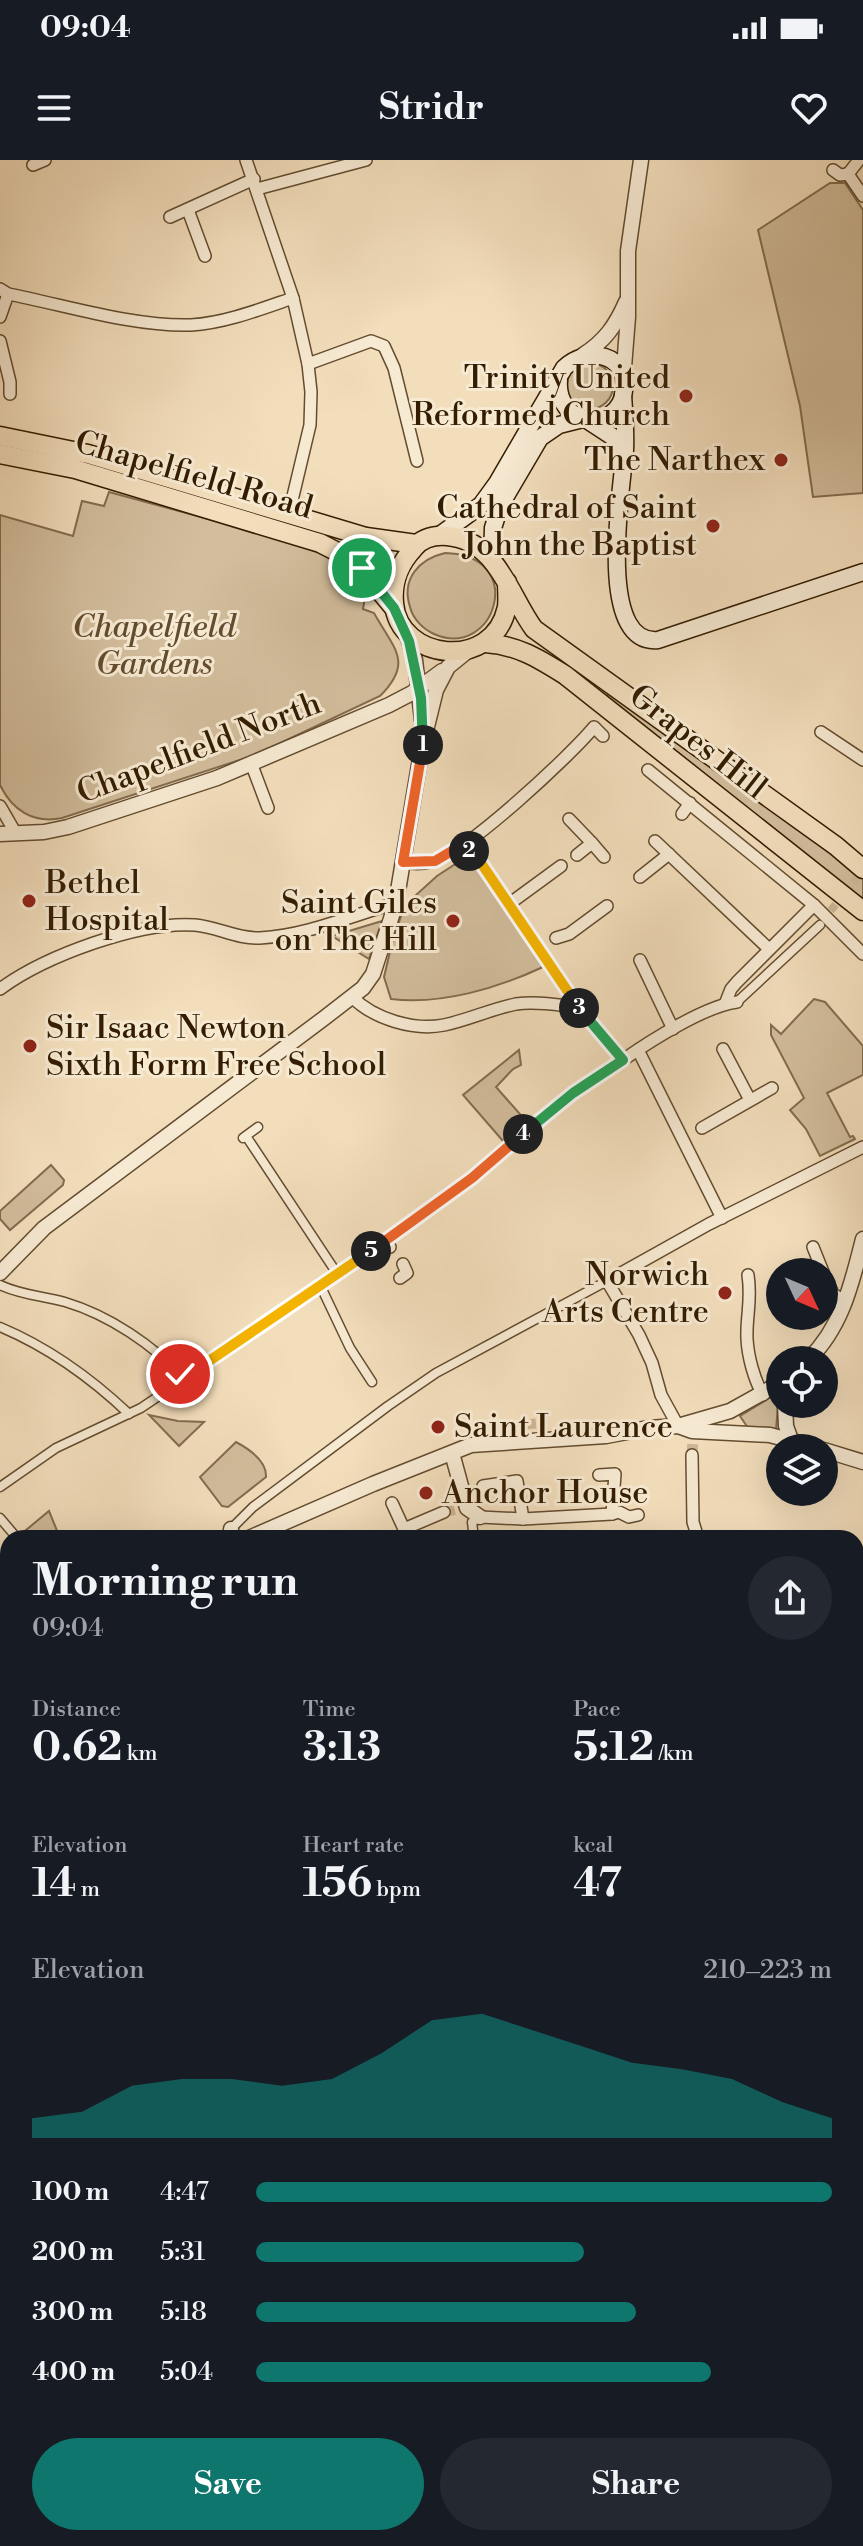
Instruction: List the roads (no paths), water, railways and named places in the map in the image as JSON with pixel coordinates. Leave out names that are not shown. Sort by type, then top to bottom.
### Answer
[{"type":"main road","points":[[440,535],[481,505],[564,368],[583,355],[598,355],[608,358],[620,371],[623,387],[618,579],[621,607],[627,624],[634,632],[649,641],[658,640],[863,572]]},
{"type":"main road","points":[[559,380],[559,395],[565,406],[613,437],[623,465]]},
{"type":"main road","points":[[492,557],[493,528],[500,506],[540,438],[559,425],[607,416],[616,409],[623,387]]},
{"type":"main road","name":"Chapelfield Road","points":[[0,436],[88,454],[366,537],[416,544]]},
{"type":"main road","name":"Chapelfield Road","points":[[0,454],[75,469],[320,543],[355,561],[394,608]]},
{"type":"main road","points":[[440,535],[456,537],[492,557],[507,582],[507,608],[496,628],[477,646],[432,649],[403,626],[394,608],[393,588],[396,573],[416,544],[440,535]]},
{"type":"main road","name":"Grapes Hill","points":[[507,582],[534,629],[836,846],[863,869]]},
{"type":"main road","name":"Grapes Hill","points":[[477,646],[506,644],[530,653],[565,675],[863,911]]},
{"type":"street","points":[[246,160],[293,298],[308,364],[310,425],[289,513]]},
{"type":"street","points":[[170,217],[256,184],[365,160]]},
{"type":"street","points":[[623,387],[628,251],[641,160]]},
{"type":"street","points":[[833,170],[840,175],[848,174],[859,160]]},
{"type":"street","points":[[848,174],[863,196]]},
{"type":"street","points":[[188,210],[205,256]]},
{"type":"street","points":[[0,317],[4,292],[147,323],[193,325],[293,298]]},
{"type":"street","points":[[583,355],[616,325],[628,298]]},
{"type":"street","points":[[0,341],[10,394]]},
{"type":"street","points":[[308,364],[371,341],[384,346],[394,368],[417,461]]},
{"type":"street","points":[[403,626],[413,652],[424,741]]},
{"type":"street","name":"Chapelfield North","points":[[8,833],[44,832],[217,778],[389,705],[419,688],[477,646]]},
{"type":"street","points":[[0,1273],[44,1228],[352,997],[373,974],[396,903],[436,690],[448,667]]},
{"type":"street","name":"Chapelfield North","points":[[372,711],[402,688],[415,671]]},
{"type":"street","points":[[403,862],[435,861],[462,845],[546,775],[594,727],[603,736]]},
{"type":"street","points":[[821,732],[863,760]]},
{"type":"street","points":[[251,763],[268,808]]},
{"type":"street","points":[[648,770],[814,905],[863,954]]},
{"type":"street","points":[[682,814],[690,803]]},
{"type":"street","points":[[0,806],[8,833]]},
{"type":"street","points":[[569,819],[604,857]]},
{"type":"street","points":[[655,841],[769,949]]},
{"type":"street","points":[[577,855],[592,843]]},
{"type":"street","points":[[462,845],[481,863],[509,904],[545,942],[578,1007],[623,1060]]},
{"type":"street","points":[[640,877],[669,854]]},
{"type":"street","points":[[509,904],[561,866]]},
{"type":"street","points":[[0,989],[32,969],[130,931],[194,925],[250,938],[284,936],[311,931],[396,903]]},
{"type":"street","points":[[731,1003],[731,989],[814,905]]},
{"type":"street","points":[[545,942],[569,934],[607,906]]},
{"type":"street","points":[[0,1487],[56,1448],[129,1414],[388,1244],[551,1110],[673,1029],[731,1003],[820,925]]},
{"type":"street","points":[[640,960],[673,1029]]},
{"type":"street","points":[[352,997],[362,1006],[386,1018],[416,1025],[447,1024],[502,1007],[533,1002],[578,1007]]},
{"type":"street","points":[[723,1049],[750,1100]]},
{"type":"street","points":[[638,1050],[686,1136],[722,1218]]},
{"type":"street","points":[[702,1128],[772,1088]]},
{"type":"street","points":[[258,1127],[244,1137],[338,1275]]},
{"type":"street","points":[[234,1530],[253,1507],[450,1364],[722,1218],[858,1150],[863,1161]]},
{"type":"street","points":[[819,1346],[833,1329],[846,1302],[863,1239]]},
{"type":"street","points":[[813,1247],[818,1258]]},
{"type":"street","points":[[400,1278],[407,1273],[403,1264]]},
{"type":"street","points":[[748,1275],[751,1301],[747,1340],[757,1383],[763,1395]]},
{"type":"street","points":[[607,1281],[639,1335],[665,1402],[678,1426],[694,1436],[766,1435]]},
{"type":"street","points":[[0,1285],[70,1304],[100,1316],[153,1350],[184,1378]]},
{"type":"street","points":[[321,1287],[350,1348],[372,1382]]},
{"type":"street","points":[[838,1297],[846,1302]]},
{"type":"street","points":[[0,1327],[30,1340],[73,1366],[129,1414]]},
{"type":"street","points":[[267,1530],[471,1445],[606,1436],[678,1426],[730,1411],[766,1393]]},
{"type":"street","points":[[452,1453],[473,1530]]},
{"type":"street","points":[[838,1454],[863,1462]]},
{"type":"street","points":[[692,1455],[695,1530]]},
{"type":"street","points":[[599,1475],[615,1474],[612,1514]]},
{"type":"street","points":[[483,1486],[517,1481],[523,1519]]},
{"type":"street","points":[[392,1503],[404,1530]]},
{"type":"street","points":[[413,1530],[444,1512]]},
{"type":"street","points":[[470,1514],[523,1519],[619,1512],[629,1517],[638,1515]]},
{"type":"tunnel","points":[[823,920],[863,871]]},
{"type":"tunnel","points":[[530,1419],[531,1429]]},
{"type":"tunnel","points":[[692,1455],[693,1441]]},
{"type":"tunnel","points":[[444,1512],[460,1508]]},
{"type":"place","name":"Trinity United Reformed Church","points":[[686,396]]},
{"type":"place","name":"The Narthex","points":[[781,460]]},
{"type":"place","name":"Cathedral of Saint John the Baptist","points":[[713,526]]},
{"type":"place","name":"Bethel Hospital","points":[[29,901]]},
{"type":"place","name":"Saint Giles on The Hill","points":[[453,921]]},
{"type":"place","name":"Sir Isaac Newton Sixth Form Free School","points":[[30,1046]]},
{"type":"place","name":"Norwich Arts Centre","points":[[725,1293]]},
{"type":"place","name":"Saint Laurence","points":[[438,1427]]},
{"type":"place","name":"Anchor House","points":[[426,1493]]},
{"type":"park label","name":"Chapelfield Gardens","points":[[154,646]]}]
